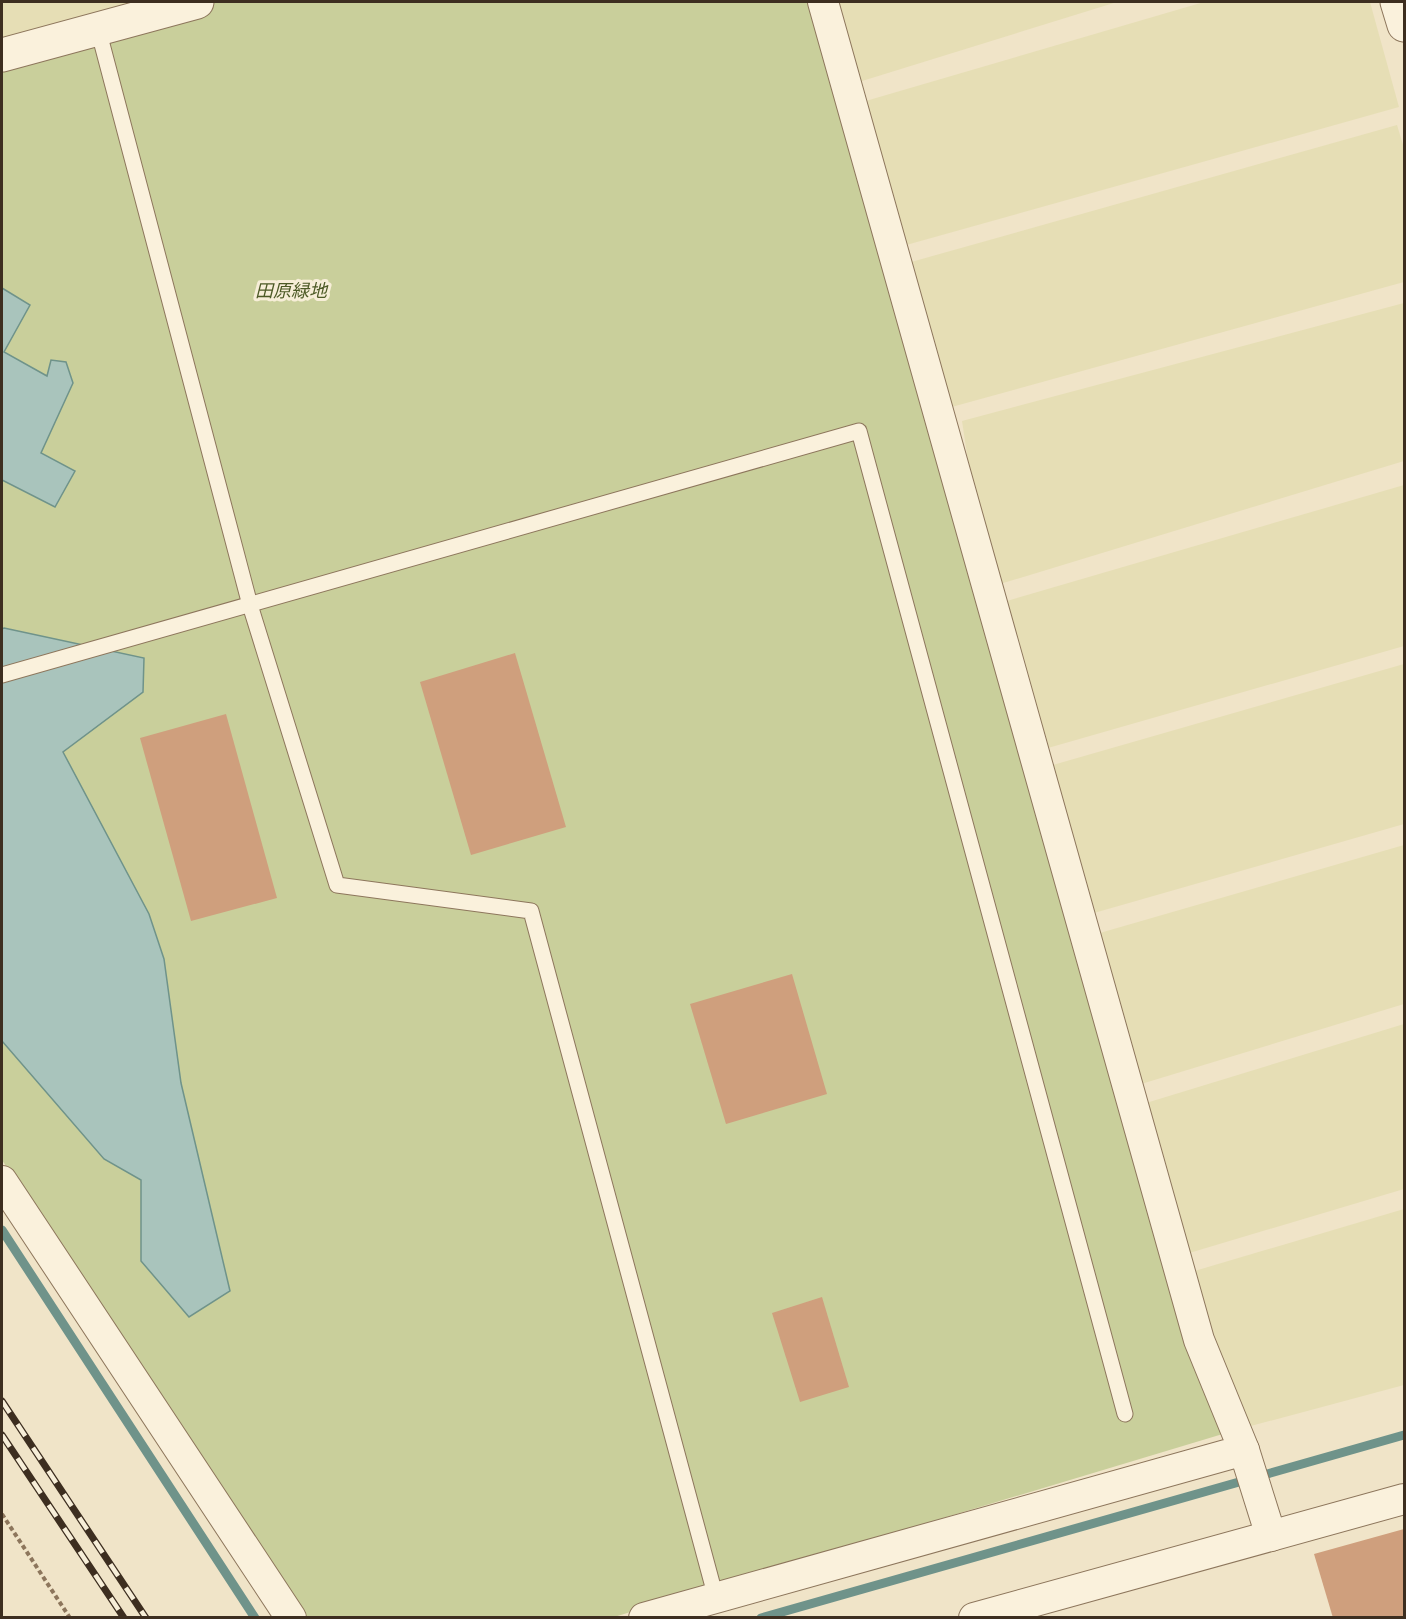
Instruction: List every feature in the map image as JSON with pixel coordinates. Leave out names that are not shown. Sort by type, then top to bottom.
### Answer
[{"type":"street","points":[[2,56],[197,2]]},
{"type":"street","points":[[823,2],[1196,1329],[1244,1450],[1271,1536]]},
{"type":"street","points":[[1397,2],[1404,25]]},
{"type":"street","points":[[2,1181],[291,1617]]},
{"type":"street","points":[[644,1617],[718,1608],[1244,1450]]},
{"type":"street","points":[[974,1617],[1404,1499]]},
{"type":"lane","points":[[98,29],[250,605],[337,885],[531,911],[718,1608]]},
{"type":"lane","points":[[2,675],[859,431],[1125,1414]]},
{"type":"path","points":[[2,1514],[70,1617]]},
{"type":"shaded area","points":[[2,2],[199,2],[2,57]]},
{"type":"shaded area","points":[[834,2],[1117,2],[846,86]]},
{"type":"shaded area","points":[[1204,2],[1370,2],[1399,107],[892,249],[852,105]]},
{"type":"shaded area","points":[[1397,125],[1404,148],[1404,282],[948,408],[897,266]]},
{"type":"shaded area","points":[[1404,303],[1404,461],[987,588],[962,421]]},
{"type":"shaded area","points":[[1404,485],[1404,646],[1034,752],[993,605]]},
{"type":"shaded area","points":[[1404,664],[1404,824],[1080,917],[1039,769]]},
{"type":"shaded area","points":[[1404,845],[1404,1004],[1128,1088],[1086,937]]},
{"type":"shaded area","points":[[1404,1024],[1404,1189],[1176,1257],[1133,1107]]},
{"type":"shaded area","points":[[1404,1209],[1404,1385],[1236,1430],[1181,1275]]},
{"type":"green space","name":"田原緑地","points":[[195,2],[824,2],[1236,1430],[614,1617],[303,1617],[2,1160],[2,55]]},
{"type":"water","points":[[2,288],[30,305],[4,352],[47,376],[51,360],[66,362],[73,383],[41,453],[75,471],[55,507],[2,480]]},
{"type":"water","points":[[2,629],[144,658],[143,692],[63,752],[149,914],[164,959],[181,1083],[230,1291],[189,1317],[141,1261],[141,1180],[104,1159],[2,1041]]},
{"type":"building","points":[[515,653],[566,827],[471,855],[420,682]]},
{"type":"building","points":[[226,714],[277,898],[191,921],[140,738]]},
{"type":"building","points":[[792,974],[827,1094],[726,1124],[690,1004]]},
{"type":"building","points":[[822,1297],[849,1387],[800,1402],[772,1313]]},
{"type":"building","points":[[1404,1529],[1404,1618],[1333,1618],[1314,1554]]},
{"type":"waterway","points":[[2,1230],[255,1618]]},
{"type":"waterway","points":[[761,1618],[1404,1435]]},
{"type":"railway","points":[[2,1401],[146,1618]]},
{"type":"railway","points":[[2,1435],[124,1618]]}]
